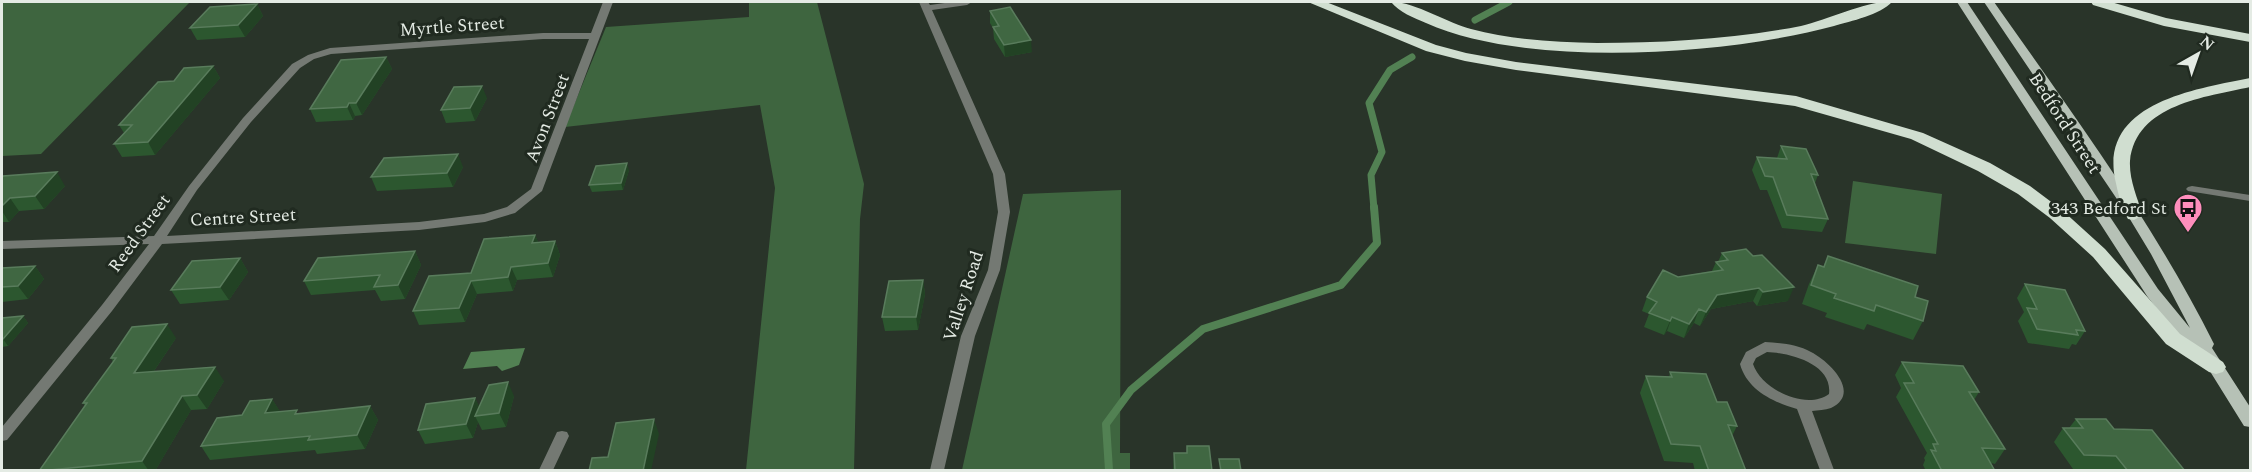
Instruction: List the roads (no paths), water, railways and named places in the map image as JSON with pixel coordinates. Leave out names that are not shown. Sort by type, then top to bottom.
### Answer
[{"type":"highway","points":[[1315,2],[1431,48],[1465,57],[1516,66],[1796,101],[1917,135],[1984,167],[2024,190],[2056,214],[2099,253],[2173,339],[2217,367]]},
{"type":"highway","points":[[1398,2],[1440,24],[1506,41],[1545,45],[1623,46],[1713,42],[1813,28],[1862,14],[1885,2]]},
{"type":"highway","points":[[2098,2],[2164,22],[2250,38]]},
{"type":"highway","points":[[2134,215],[2122,162],[2132,129],[2146,115],[2166,105],[2250,83]]},
{"type":"main road","name":"Bedford Street","points":[[1962,2],[2082,189],[2167,311],[2194,341],[2204,348],[2250,421]]},
{"type":"main road","name":"Bedford Street","points":[[1989,2],[2134,215],[2188,304],[2206,344],[2204,348]]},
{"type":"street","name":"Avon Street","points":[[485,218],[511,210],[536,191],[608,2]]},
{"type":"street","points":[[925,5],[967,2]]},
{"type":"street","name":"Valley Road","points":[[925,5],[999,174],[1004,213],[993,270],[968,336],[936,471]]},
{"type":"street","name":"Myrtle Street","points":[[311,57],[330,51],[364,48],[543,36],[596,36]]},
{"type":"street","name":"Reed Street","points":[[2,436],[107,308],[158,240],[193,188],[247,120],[284,77],[311,57]]},
{"type":"street","points":[[2192,189],[2250,198]]},
{"type":"street","name":"Centre Street","points":[[2,245],[158,240],[419,226],[485,218]]},
{"type":"street","points":[[1765,347],[1792,349],[1811,356],[1827,367],[1836,381],[1836,393],[1828,402],[1821,405],[1803,406],[1782,400],[1756,383],[1747,364],[1752,353],[1765,347]]},
{"type":"street","points":[[1803,406],[1827,471]]},
{"type":"street","points":[[546,471],[562,436]]},
{"type":"waterway","points":[[1475,20],[1509,2]]},
{"type":"waterway","points":[[1374,209],[1371,175],[1382,152],[1369,103],[1390,70],[1412,57]]},
{"type":"waterway","points":[[1109,470],[1106,424],[1131,390],[1203,329],[1341,285],[1377,243],[1374,207]]},
{"type":"place","name":"343 Bedford St","points":[[2188,234]]}]
